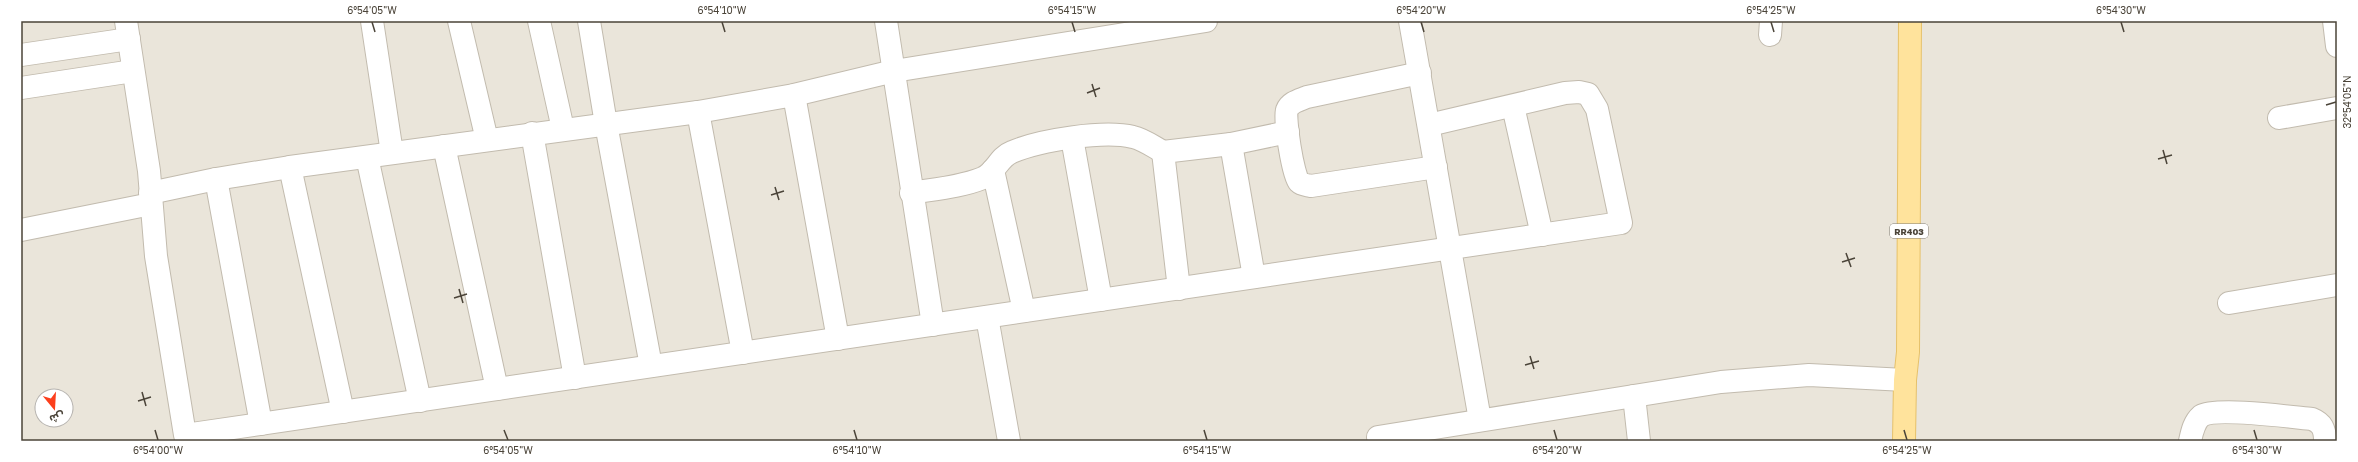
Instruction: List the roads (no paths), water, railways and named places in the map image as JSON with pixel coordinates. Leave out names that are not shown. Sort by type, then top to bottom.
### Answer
[{"type":"main road","name":"RR403","points":[[1904,441],[1905,380],[1908,352],[1910,21]]},
{"type":"street","points":[[372,21],[392,153]]},
{"type":"street","points":[[459,21],[487,140]]},
{"type":"street","points":[[539,21],[563,129]]},
{"type":"street","points":[[589,21],[606,124],[651,366]]},
{"type":"street","points":[[886,21],[933,325]]},
{"type":"street","points":[[21,230],[151,198],[216,179],[290,167],[532,133],[698,112],[794,95],[894,71],[1206,21]]},
{"type":"street","points":[[1410,21],[1480,420]]},
{"type":"street","points":[[2334,21],[2337,46]]},
{"type":"street","points":[[21,56],[127,30],[151,198],[156,256],[185,435],[1621,223],[1597,109],[1588,94],[1579,92],[1565,93],[1429,125]]},
{"type":"street","points":[[21,88],[133,71]]},
{"type":"street","points":[[1420,73],[1307,97],[1291,104],[1287,111],[1288,132],[1296,178],[1305,185],[1436,168]]},
{"type":"street","points":[[794,95],[838,339]]},
{"type":"street","points":[[1513,106],[1542,235]]},
{"type":"street","points":[[2279,118],[2337,108]]},
{"type":"street","points":[[698,112],[742,353]]},
{"type":"street","points":[[912,193],[964,184],[990,175],[999,162],[1012,152],[1045,142],[1072,138],[1133,137],[1163,152],[1231,144],[1288,132]]},
{"type":"street","points":[[532,133],[575,378]]},
{"type":"street","points":[[1072,138],[1101,300]]},
{"type":"street","points":[[1231,144],[1254,277]]},
{"type":"street","points":[[444,146],[497,389]]},
{"type":"street","points":[[1163,152],[1179,288]]},
{"type":"street","points":[[367,157],[420,401]]},
{"type":"street","points":[[290,167],[343,412]]},
{"type":"street","points":[[993,170],[1024,311]]},
{"type":"street","points":[[216,179],[261,424]]},
{"type":"street","points":[[2229,303],[2337,285]]},
{"type":"street","points":[[986,317],[1009,441]]},
{"type":"street","points":[[1378,437],[1421,435],[1480,420],[1721,382],[1809,375],[1905,380]]},
{"type":"street","points":[[1634,396],[1639,441]]},
{"type":"street","points":[[2190,441],[2194,424],[2200,417],[2207,413],[2230,413],[2312,419],[2320,422],[2324,428],[2325,441]]}]
